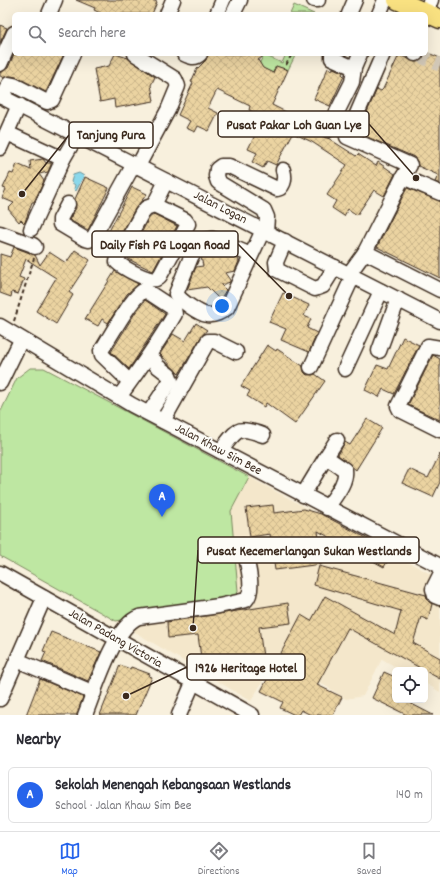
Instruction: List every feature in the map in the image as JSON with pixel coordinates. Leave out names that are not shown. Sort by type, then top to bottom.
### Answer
[{"type":"main road","points":[[401,6],[432,10]]},
{"type":"street","points":[[50,12],[55,0]]},
{"type":"street","points":[[168,12],[173,0]]},
{"type":"street","points":[[218,12],[224,0]]},
{"type":"street","points":[[234,12],[240,0]]},
{"type":"street","points":[[350,12],[355,0]]},
{"type":"street","points":[[380,12],[385,0]]},
{"type":"street","points":[[0,64],[12,37]]},
{"type":"street","points":[[1,96],[9,84],[47,102],[52,100],[72,56]]},
{"type":"street","points":[[68,204],[60,219],[60,224],[85,240],[93,238],[168,110],[178,86],[175,79],[138,56]]},
{"type":"street","points":[[332,56],[335,60],[354,68]]},
{"type":"street","points":[[328,130],[352,82],[354,68],[359,56]]},
{"type":"street","points":[[311,367],[351,275],[365,252],[410,165],[347,137],[381,56]]},
{"type":"street","name":"Jalan Logan","points":[[1,96],[440,321]]},
{"type":"street","points":[[0,148],[19,105]]},
{"type":"street","points":[[7,133],[63,159]]},
{"type":"street","points":[[31,230],[63,159],[77,135]]},
{"type":"street","points":[[251,255],[213,239],[201,241],[191,258],[176,294],[182,302],[207,315],[218,314],[227,308],[251,255],[264,231],[267,217],[264,210],[218,182],[216,176],[217,169],[221,166],[229,166],[276,189],[283,185],[285,177],[283,170]]},
{"type":"street","points":[[403,177],[440,193]]},
{"type":"street","points":[[154,205],[185,220],[188,224],[161,274],[156,279],[150,280],[122,267],[117,262],[118,256],[142,213],[146,208],[154,205],[166,181]]},
{"type":"street","points":[[0,233],[35,247]]},
{"type":"street","points":[[285,241],[276,262],[277,270],[296,280],[315,289],[323,286],[335,267]]},
{"type":"street","points":[[365,252],[440,290]]},
{"type":"street","points":[[119,397],[130,382],[175,314],[174,309],[145,290],[141,291],[131,303],[101,352],[102,355],[130,382]]},
{"type":"street","points":[[345,369],[381,291]]},
{"type":"street","points":[[379,351],[398,299]]},
{"type":"street","points":[[0,383],[11,333]]},
{"type":"street","name":"Jalan Khaw Sim Bee","points":[[11,333],[119,397],[163,421],[440,566]]},
{"type":"street","points":[[163,421],[208,341],[214,341],[236,352]]},
{"type":"street","points":[[440,348],[428,346],[398,406],[400,410],[440,430]]},
{"type":"street","points":[[149,413],[171,380],[169,375],[156,365],[155,361]]},
{"type":"street","points":[[220,451],[239,430],[245,429],[263,435]]},
{"type":"street","points":[[303,495],[337,440]]},
{"type":"street","points":[[326,457],[345,470],[344,480],[327,508]]},
{"type":"street","points":[[85,715],[94,693],[132,619],[139,616],[219,606],[246,600],[251,590],[243,546]]},
{"type":"street","name":"Jalan Padang Victoria","points":[[0,573],[247,714]]},
{"type":"street","points":[[440,575],[433,589],[435,596],[440,598]]},
{"type":"street","points":[[0,699],[44,598]]},
{"type":"street","points":[[94,715],[120,641]]},
{"type":"street","points":[[17,660],[94,693]]},
{"type":"street","points":[[179,715],[193,682]]},
{"type":"path","points":[[286,65],[291,56]]},
{"type":"path","points":[[11,333],[36,251],[35,247]]},
{"type":"shaded area","points":[[30,368],[44,368],[440,579],[440,692],[428,685],[428,667],[396,667],[382,659],[363,696],[346,699],[278,656],[251,701],[116,621],[0,556],[0,413],[17,378]]},
{"type":"green space","points":[[294,5],[310,12],[291,12]]},
{"type":"green space","points":[[263,56],[282,63],[285,56],[295,56],[288,70],[276,66],[273,73],[260,67],[260,62]]},
{"type":"green space","points":[[30,368],[44,368],[249,477],[231,511],[238,591],[236,597],[225,602],[116,621],[0,556],[0,413],[17,378]]},
{"type":"water","points":[[79,173],[84,176],[76,191],[74,189],[75,185],[71,182],[73,175]]},
{"type":"building","points":[[76,0],[152,0],[157,2],[153,12],[98,12],[94,10],[95,8]]},
{"type":"building","points":[[0,25],[7,28],[0,43]]},
{"type":"building","points":[[428,53],[440,58],[440,184],[435,182],[438,175],[418,166],[414,157],[358,133],[377,89],[381,91],[383,89],[399,56],[416,62],[423,59],[424,56],[428,56]]},
{"type":"building","points":[[13,56],[63,56],[46,92],[16,77],[10,76],[4,78],[0,76],[0,72],[8,68]]},
{"type":"building","points":[[114,56],[122,56],[128,58],[155,77],[151,85],[154,101],[115,108],[114,99],[100,102],[94,69],[109,66]]},
{"type":"building","points":[[207,56],[263,56],[258,60],[263,68],[273,73],[276,66],[288,70],[272,105],[302,120],[324,137],[356,156],[358,154],[376,166],[378,162],[395,174],[384,196],[374,190],[357,215],[348,209],[344,216],[332,208],[336,201],[327,195],[347,165],[312,142],[293,133],[276,165],[267,161],[263,168],[252,162],[257,153],[248,149],[264,117],[249,110],[250,106],[217,90],[208,108],[218,113],[209,131],[198,126],[195,132],[186,128],[190,121],[178,115],[193,83],[191,82],[197,69],[206,60]]},
{"type":"building","points":[[328,68],[332,70],[333,68],[343,72],[342,74],[344,76],[330,106],[314,99]]},
{"type":"building","points":[[43,159],[46,163],[51,163],[51,165],[48,172],[39,174],[44,181],[34,202],[32,202],[25,222],[24,223],[21,220],[19,222],[8,209],[14,203],[2,198],[6,189],[3,188],[10,173],[13,174],[17,164],[31,170],[30,161]]},
{"type":"building","points":[[85,177],[109,188],[88,230],[69,220],[76,208],[75,199]]},
{"type":"building","points":[[132,187],[147,194],[135,209],[118,240],[107,235]]},
{"type":"building","points":[[407,188],[440,201],[440,278],[377,247]]},
{"type":"building","points":[[154,214],[177,226],[153,271],[128,259],[149,218]]},
{"type":"building","points":[[14,247],[35,255],[40,265],[49,252],[66,263],[75,250],[90,260],[69,292],[73,295],[56,324],[36,311],[56,278],[26,259],[19,277],[24,279],[18,294],[12,292],[11,297],[0,293],[0,254],[10,257]]},
{"type":"building","points":[[212,248],[238,259],[239,261],[235,271],[225,273],[230,282],[221,285],[226,290],[220,300],[207,287],[187,290],[196,267],[203,266],[201,257],[206,249]]},
{"type":"building","points":[[115,271],[138,284],[127,294],[108,323],[102,319],[98,326],[85,319]]},
{"type":"building","points":[[283,293],[309,305],[304,316],[311,319],[307,328],[317,333],[309,352],[281,340],[286,329],[269,322]]},
{"type":"building","points":[[145,300],[165,314],[129,369],[111,352],[135,313]]},
{"type":"building","points":[[196,323],[207,330],[201,337],[179,374],[160,354],[173,334],[185,341]]},
{"type":"building","points":[[403,337],[419,345],[394,394],[383,389],[379,397],[365,390],[377,365],[388,369]]},
{"type":"building","points":[[267,345],[276,351],[277,349],[303,366],[304,372],[307,375],[315,374],[325,381],[295,424],[266,403],[264,407],[247,396],[250,391],[241,386]]},
{"type":"building","points":[[433,355],[440,359],[440,420],[408,405]]},
{"type":"building","points":[[367,419],[382,428],[356,470],[338,455],[345,442],[350,445]]},
{"type":"building","points":[[440,454],[440,482],[433,497],[402,483],[409,469],[428,478]]},
{"type":"building","points":[[273,505],[274,513],[304,509],[321,514],[393,552],[384,567],[318,531],[322,564],[275,570],[270,534],[250,537],[246,508]]},
{"type":"building","points":[[319,566],[426,595],[428,601],[432,604],[428,620],[421,617],[413,643],[440,658],[440,679],[428,672],[428,667],[418,667],[348,628],[317,685],[342,697],[333,715],[311,715],[301,710],[298,715],[295,715],[280,708],[283,702],[261,691],[301,615],[311,621],[325,596],[395,635],[401,611],[314,585]]},
{"type":"building","points":[[288,603],[291,623],[259,627],[263,657],[202,665],[198,635],[168,638],[167,622]]},
{"type":"building","points":[[51,632],[101,652],[88,681],[42,661],[46,652],[43,651]]},
{"type":"building","points":[[120,665],[130,669],[131,667],[150,674],[149,676],[152,677],[136,715],[100,715]]},
{"type":"building","points":[[384,672],[392,676],[392,703],[410,703],[433,715],[407,715],[372,698]]},
{"type":"building","points":[[40,679],[83,697],[77,715],[26,715]]},
{"type":"tunnel","points":[[420,56],[440,65]]},
{"type":"place","name":"Pusat Pakar Loh Guan Lye","points":[[416,178]]},
{"type":"place","name":"Tanjung Pura","points":[[22,194]]},
{"type":"place","name":"Daily Fish PG Logan Road","points":[[289,296]]},
{"type":"place","name":"Sekolah Menengah Kebangsaan Westlands","points":[[162,517]]},
{"type":"place","name":"Pusat Kecemerlangan Sukan Westlands","points":[[193,628]]},
{"type":"place","name":"1926 Heritage Hotel","points":[[126,696]]}]
